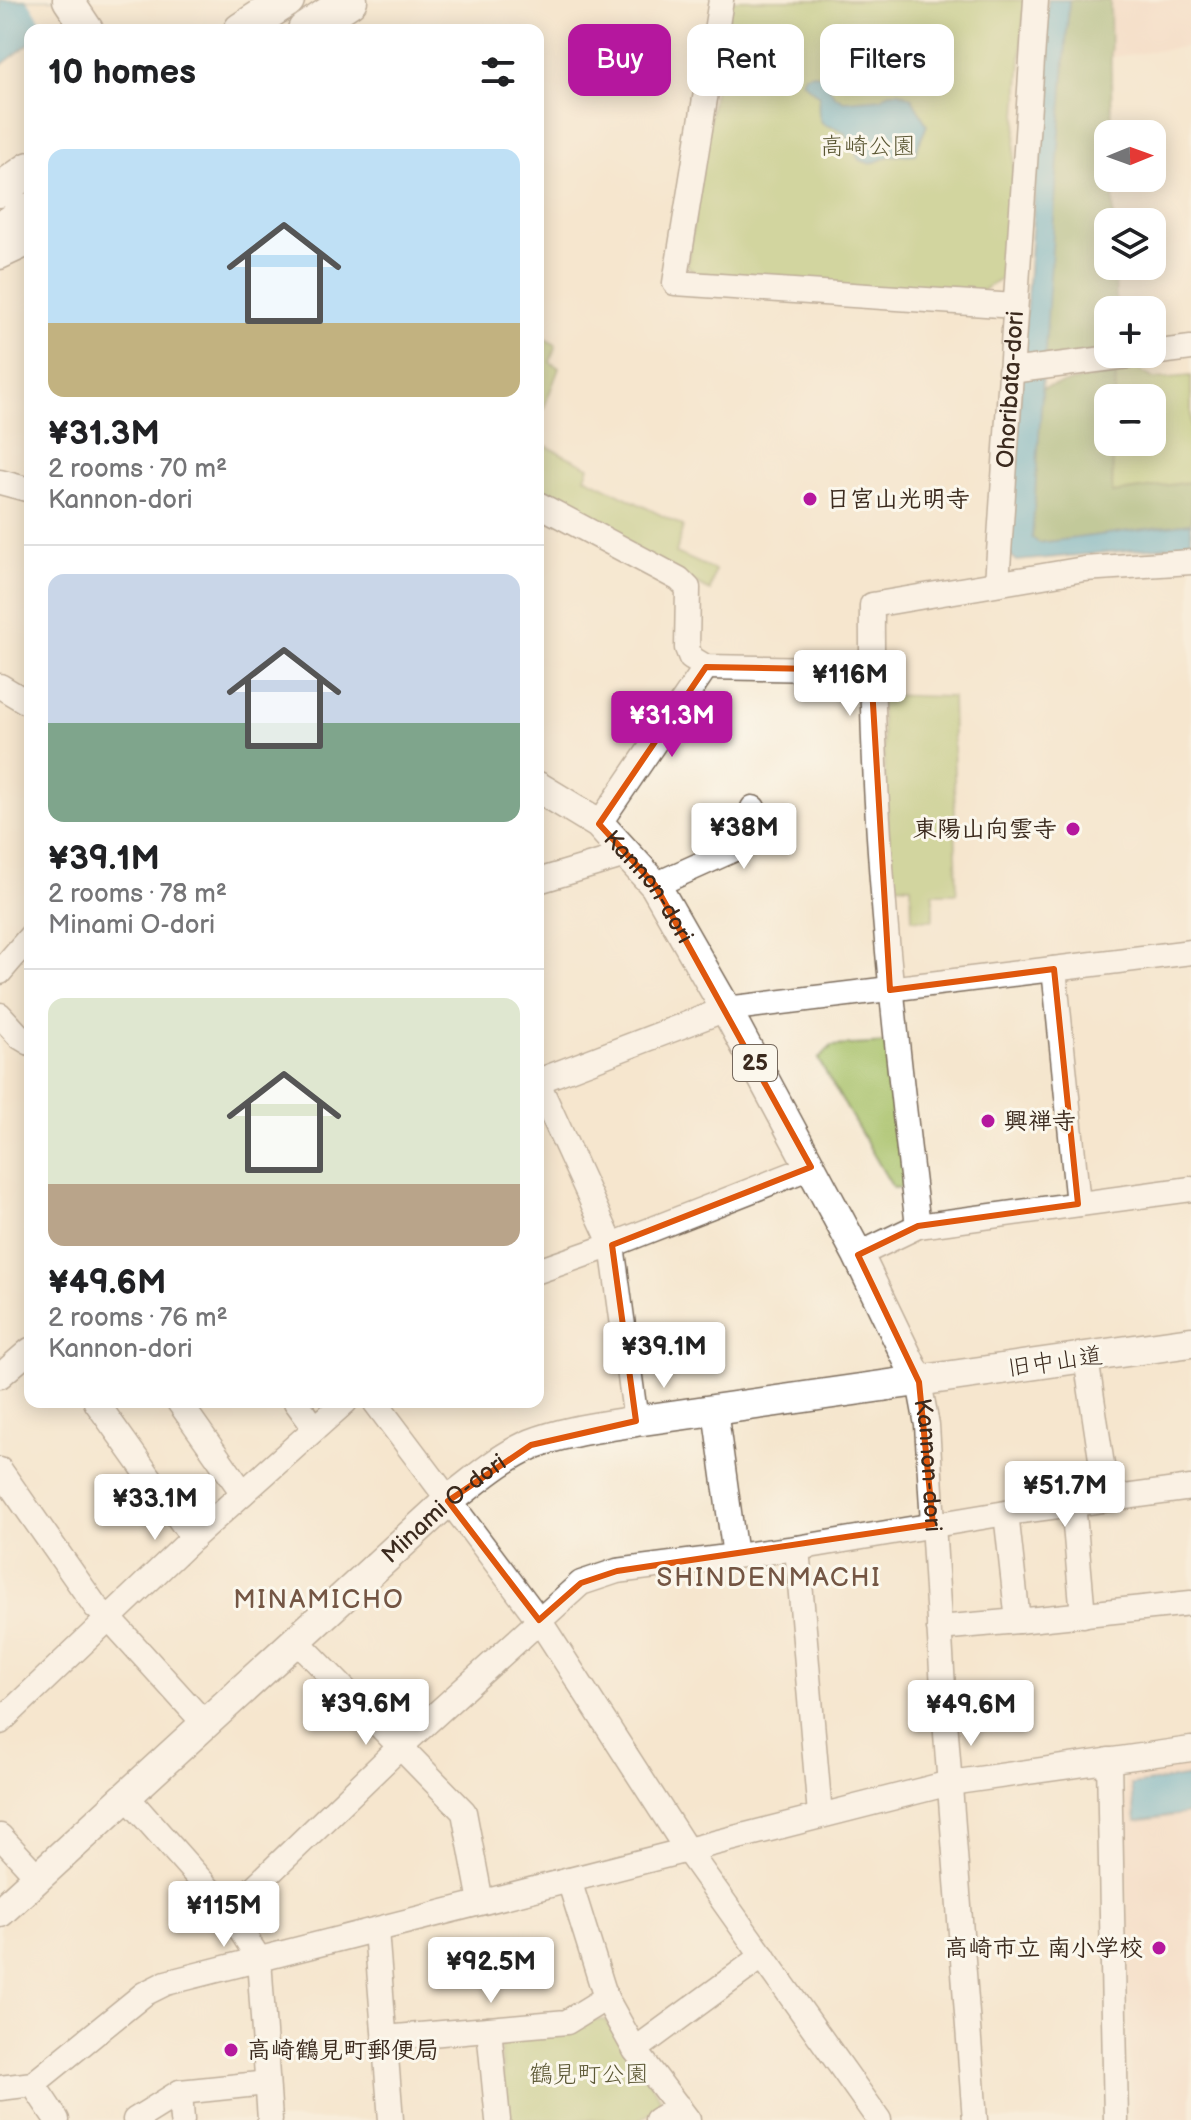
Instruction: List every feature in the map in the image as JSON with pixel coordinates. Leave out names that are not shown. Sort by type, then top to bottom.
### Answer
[{"type":"highway","points":[[250,24],[287,0]]},
{"type":"highway","points":[[314,24],[350,0]]},
{"type":"highway","points":[[0,190],[24,173]]},
{"type":"highway","points":[[0,230],[24,214]]},
{"type":"main road","points":[[68,0],[84,24]]},
{"type":"main road","name":"Kannon-dori","points":[[544,791],[599,824],[655,885],[726,1009],[858,1255],[919,1382]]},
{"type":"main road","name":"旧中山道","points":[[919,1382],[1191,1342]]},
{"type":"main road","name":"Minami O-dori","points":[[0,1912],[448,1501],[494,1466],[531,1445],[572,1432],[919,1382]]},
{"type":"street","points":[[721,0],[675,283],[1015,306]]},
{"type":"street","name":"Ohoribata-dori","points":[[997,583],[1016,370],[1015,306],[1036,0]]},
{"type":"street","points":[[0,257],[24,246]]},
{"type":"street","points":[[1016,370],[1191,348]]},
{"type":"street","points":[[0,482],[24,488]]},
{"type":"street","points":[[544,507],[679,579],[688,588],[687,648],[691,658],[706,667],[871,670]]},
{"type":"street","points":[[918,1226],[890,990],[871,670],[872,605],[1084,569],[1191,562]]},
{"type":"street","points":[[599,824],[706,667]]},
{"type":"street","points":[[0,686],[24,700]]},
{"type":"street","points":[[655,885],[757,839],[753,808]]},
{"type":"street","points":[[544,879],[629,854]]},
{"type":"street","points":[[0,972],[24,944]]},
{"type":"street","points":[[544,1080],[726,1009],[1191,952]]},
{"type":"street","points":[[1054,969],[1078,1204]]},
{"type":"street","points":[[0,1015],[24,1039]]},
{"type":"street","points":[[544,1095],[612,1245],[636,1421]]},
{"type":"street","points":[[544,1269],[811,1167]]},
{"type":"street","points":[[858,1255],[918,1226],[1191,1189]]},
{"type":"street","points":[[0,1376],[24,1355]]},
{"type":"street","points":[[1086,1358],[1107,1499]]},
{"type":"street","name":"Kannon-dori","points":[[919,1382],[927,1425],[975,2120]]},
{"type":"street","points":[[100,1408],[193,1538]]},
{"type":"street","points":[[183,1408],[243,1493]]},
{"type":"street","points":[[300,1408],[315,1428]]},
{"type":"street","points":[[0,1722],[193,1538],[338,1408]]},
{"type":"street","points":[[379,1408],[539,1620],[687,1850],[879,2120]]},
{"type":"street","points":[[715,1410],[735,1556]]},
{"type":"street","points":[[0,1470],[96,1607],[205,1724]]},
{"type":"street","points":[[229,1912],[400,1747],[581,1583],[617,1571],[797,1548],[933,1524],[1191,1488]]},
{"type":"street","points":[[1073,1503],[1083,1615]]},
{"type":"street","points":[[1006,1513],[1018,1621]]},
{"type":"street","points":[[797,1548],[820,1815]]},
{"type":"street","points":[[939,1628],[1191,1603]]},
{"type":"street","points":[[296,1640],[464,1812],[481,1902]]},
{"type":"street","points":[[0,2088],[33,2084],[144,1994],[166,1983],[950,1783],[1191,1749]]},
{"type":"street","points":[[1109,1760],[1116,2120]]},
{"type":"street","points":[[127,1797],[229,1912],[259,1959],[270,2120]]},
{"type":"street","points":[[0,1836],[38,1877]]},
{"type":"street","points":[[569,1880],[606,1998],[635,2050],[683,2113],[657,2120]]},
{"type":"street","points":[[376,1930],[391,2120]]},
{"type":"street","points":[[635,2050],[763,1956]]},
{"type":"street","points":[[385,2038],[567,2022],[606,1998]]},
{"type":"street","points":[[489,2029],[498,2120]]},
{"type":"street","points":[[135,2120],[180,2092],[267,2083]]},
{"type":"street","points":[[33,2084],[57,2120]]},
{"type":"street","points":[[180,2092],[182,2120]]},
{"type":"highlighted area","points":[[706,667],[871,670],[890,990],[1054,969],[1078,1204],[918,1226],[858,1255],[919,1382],[933,1524],[617,1571],[581,1583],[539,1620],[448,1501],[531,1445],[636,1421],[612,1245],[811,1167],[655,885],[599,824]]},
{"type":"shaded area","points":[[1110,0],[1191,0],[1191,46],[1111,57]]},
{"type":"shaded area","name":"高崎市立 南小学校","points":[[1191,1758],[1191,2120],[1133,2120],[1128,2014],[1125,1768]]},
{"type":"green space","name":"高崎公園","points":[[728,0],[1025,0],[1006,275],[969,299],[698,278],[687,265],[713,96],[804,96],[804,24],[724,24]]},
{"type":"green space","points":[[1069,0],[1110,0],[1112,120],[1094,120],[1094,192],[1113,192],[1114,208],[1094,208],[1094,280],[1115,280],[1116,296],[1094,296],[1094,352],[1043,359]]},
{"type":"green space","points":[[544,338],[556,345],[550,362],[559,368],[544,408]]},
{"type":"green space","points":[[1136,368],[1154,379],[1191,376],[1191,482],[1112,494],[1113,456],[1166,456],[1166,384],[1116,384],[1116,372]]},
{"type":"green space","points":[[1116,372],[1116,384],[1094,384],[1094,456],[1113,456],[1112,493],[1191,482],[1191,523],[1039,543],[1032,539],[1042,388]]},
{"type":"green space","points":[[544,445],[589,467],[585,477],[683,526],[676,553],[715,570],[710,591],[544,501]]},
{"type":"green space","points":[[880,695],[952,697],[957,893],[933,893],[933,920],[912,919],[911,886],[892,885]]},
{"type":"green space","points":[[890,1043],[907,1187],[893,1188],[818,1059],[832,1046]]},
{"type":"green space","name":"鶴見町公園","points":[[590,2020],[605,2020],[660,2097],[658,2107],[640,2120],[507,2120],[500,2047],[508,2038]]},
{"type":"water","points":[[0,0],[87,0],[55,24],[24,24],[24,48],[0,66]]},
{"type":"water","points":[[1048,0],[1069,0],[1032,538],[1039,543],[1191,523],[1191,544],[1017,561],[1009,554]]},
{"type":"water","points":[[805,75],[820,75],[820,96],[836,96],[844,101],[884,96],[912,98],[927,125],[915,154],[890,156],[871,164],[859,160],[843,131],[823,123],[819,96],[804,83]]},
{"type":"water","points":[[1191,1776],[1191,1813],[1136,1821],[1131,1785]]},
{"type":"pier","points":[[28,0],[91,0],[61,24],[43,24]]},
{"type":"place","name":"日宮山光明寺","points":[[810,499]]},
{"type":"place","name":"東陽山向雲寺","points":[[1073,829]]},
{"type":"place","name":"興禅寺","points":[[988,1121]]},
{"type":"place","name":"高崎市立 南小学校","points":[[1159,1948]]},
{"type":"place","name":"高崎鶴見町郵便局","points":[[231,2050]]},
{"type":"district","name":"SHINDENMACHI","points":[[769,1578]]},
{"type":"district","name":"MINAMICHO","points":[[319,1600]]}]
